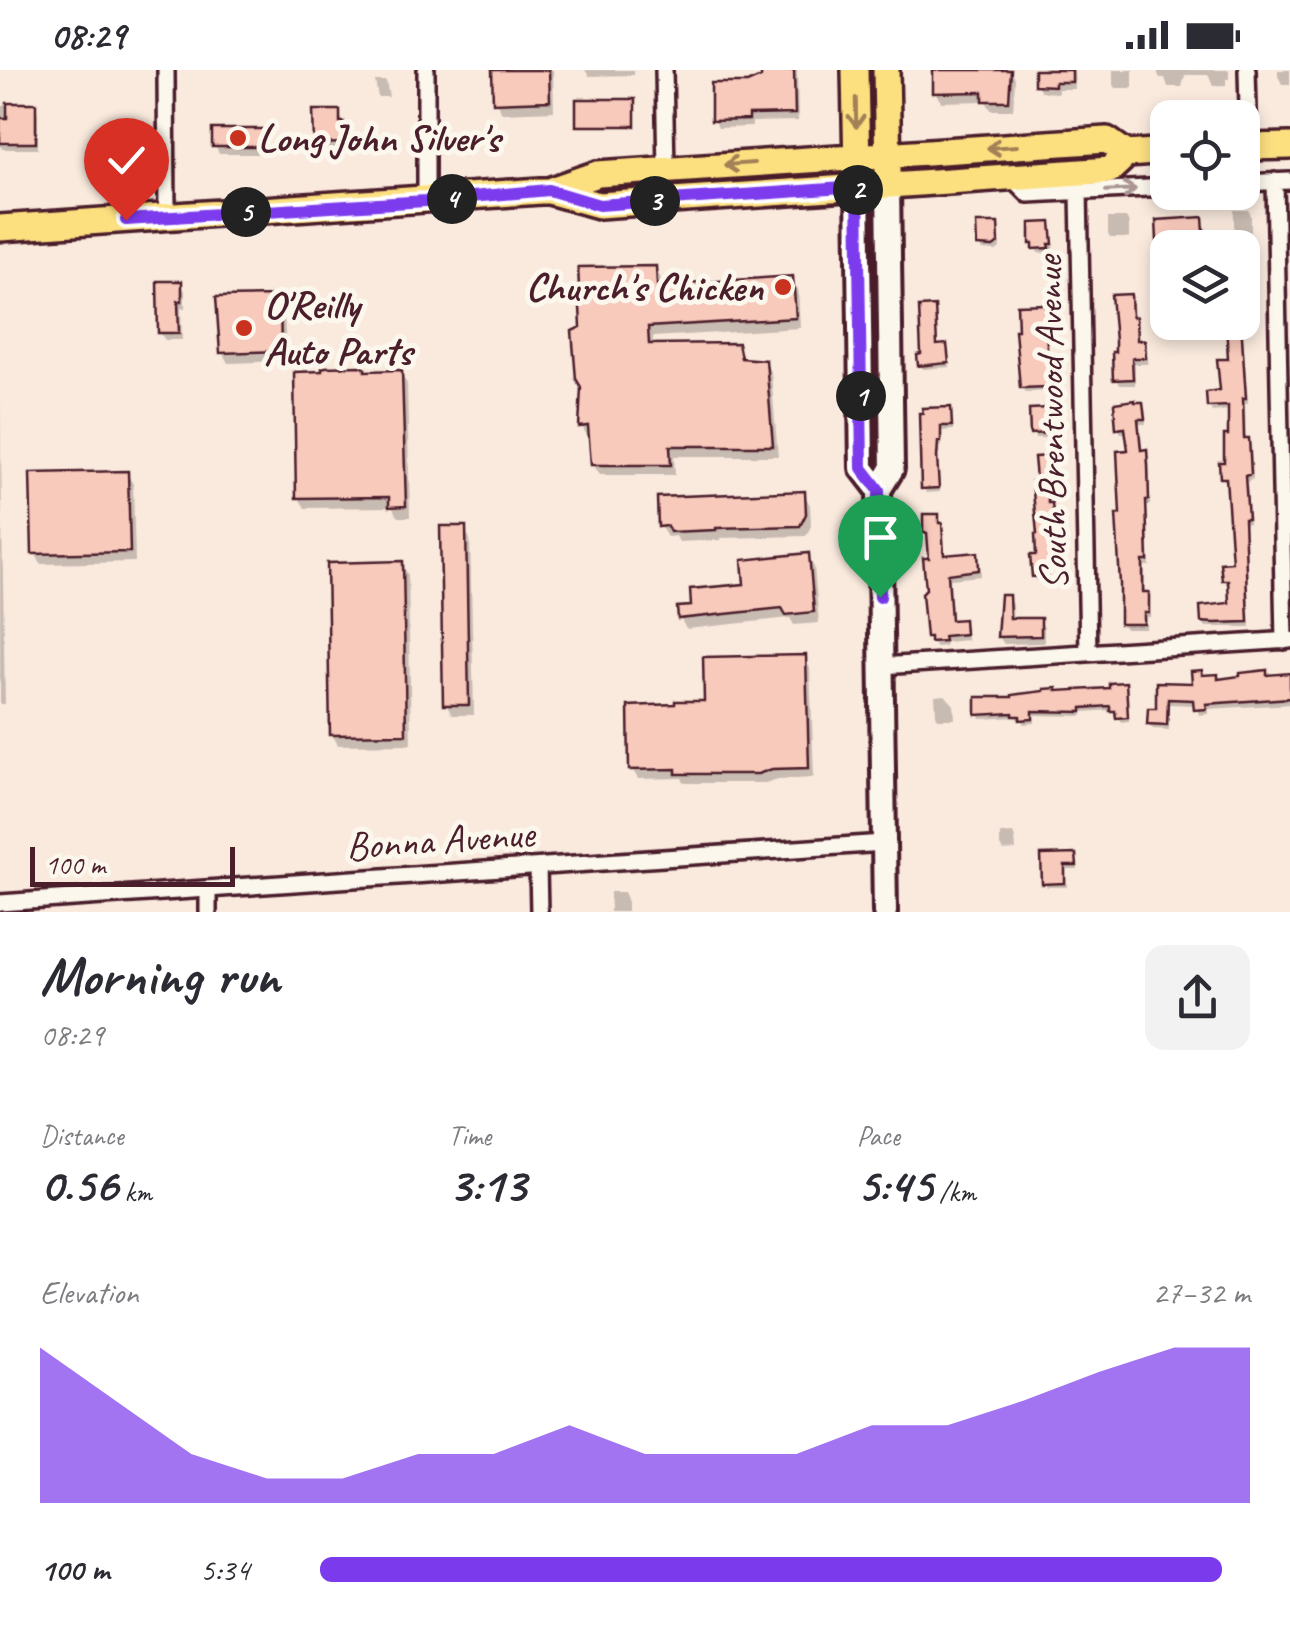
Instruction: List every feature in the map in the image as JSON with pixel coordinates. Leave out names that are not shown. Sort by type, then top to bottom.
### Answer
[{"type":"main road","points":[[856,70],[871,205],[878,376],[890,392],[892,469],[879,490],[885,912]]},
{"type":"main road","points":[[879,490],[862,468],[867,171],[886,70]]},
{"type":"main road","points":[[549,190],[599,205],[1107,140],[1127,154],[1150,153]]},
{"type":"main road","points":[[1260,147],[1290,146]]},
{"type":"main road","points":[[0,228],[426,201],[549,190],[598,174],[666,169],[1011,177],[1110,170],[1127,154]]},
{"type":"street","points":[[166,70],[167,217]]},
{"type":"street","points":[[426,70],[426,201]]},
{"type":"street","points":[[664,70],[666,169]]},
{"type":"street","points":[[1247,100],[1248,70]]},
{"type":"street","points":[[1011,177],[1028,194],[1150,188]]},
{"type":"street","points":[[881,666],[1287,640],[1282,181]]},
{"type":"street","name":"South Brentwood Avenue","points":[[1079,192],[1088,653]]},
{"type":"street","name":"Bonna Avenue","points":[[0,903],[884,842]]},
{"type":"street","points":[[538,866],[539,912]]},
{"type":"street","points":[[208,888],[208,912]]},
{"type":"building","points":[[492,70],[549,70],[550,101],[493,103]]},
{"type":"building","points":[[761,70],[794,70],[795,114],[711,121],[711,83],[747,83],[761,77]]},
{"type":"building","points":[[933,70],[1011,70],[1009,101],[983,101],[983,92],[933,93]]},
{"type":"building","points":[[1034,70],[1072,70],[1072,82],[1034,85]]},
{"type":"building","points":[[576,99],[635,99],[635,126],[576,126]]},
{"type":"building","points":[[7,103],[36,103],[36,143],[0,143],[0,118],[7,118]]},
{"type":"building","points":[[313,110],[340,110],[344,143],[314,144]]},
{"type":"building","name":"Long John Silver's","points":[[212,129],[264,129],[264,147],[212,147]]},
{"type":"building","points":[[1203,217],[1204,230],[1156,230],[1156,220]]},
{"type":"building","points":[[1051,222],[1053,244],[1049,244],[1050,248],[1033,249],[1030,223]]},
{"type":"building","points":[[976,223],[998,223],[999,243],[993,247],[977,246]]},
{"type":"building","points":[[656,266],[657,285],[793,276],[796,318],[648,327],[649,344],[738,343],[741,358],[766,360],[773,446],[670,446],[671,465],[591,465],[588,426],[579,427],[581,387],[576,379],[572,331],[581,327],[578,267]]},
{"type":"building","points":[[157,281],[182,281],[179,333],[158,333]]},
{"type":"building","points":[[1131,294],[1137,340],[1145,340],[1146,358],[1132,358],[1133,379],[1113,380],[1111,295]]},
{"type":"building","points":[[280,296],[281,351],[220,353],[216,297]]},
{"type":"building","points":[[1046,304],[1050,326],[1046,326],[1049,387],[1020,388],[1017,305]]},
{"type":"building","points":[[935,306],[937,345],[947,344],[949,363],[918,366],[919,307]]},
{"type":"building","points":[[1227,340],[1242,340],[1244,438],[1249,438],[1251,474],[1245,476],[1248,519],[1244,519],[1248,622],[1201,622],[1200,606],[1229,603],[1228,580],[1222,580],[1220,563],[1232,562],[1226,478],[1220,478],[1219,462],[1224,462],[1228,406],[1207,407],[1206,392],[1220,390],[1217,359],[1228,359]]},
{"type":"building","points":[[360,366],[365,371],[402,370],[406,506],[389,507],[389,497],[296,498],[294,372]]},
{"type":"building","points":[[1143,402],[1145,419],[1138,419],[1141,450],[1147,449],[1148,561],[1143,561],[1143,592],[1149,592],[1149,613],[1144,613],[1144,624],[1120,624],[1117,451],[1128,450],[1125,428],[1116,429],[1114,403]]},
{"type":"building","points":[[951,407],[952,426],[941,426],[938,442],[939,488],[921,489],[919,413],[923,413],[922,408]]},
{"type":"building","points":[[1050,408],[1051,433],[1030,434],[1029,409]]},
{"type":"building","points":[[1051,456],[1053,480],[1047,481],[1054,526],[1049,527],[1053,568],[1047,568],[1048,576],[1032,577],[1030,555],[1036,555],[1037,534],[1034,457]]},
{"type":"building","points":[[128,471],[130,552],[32,554],[30,473]]},
{"type":"building","points":[[805,491],[806,514],[800,526],[670,532],[667,526],[658,527],[657,497]]},
{"type":"building","points":[[923,514],[939,514],[944,555],[978,552],[979,570],[948,574],[951,620],[964,619],[965,634],[943,636],[944,641],[930,642],[930,637],[926,637],[923,558],[929,558]]},
{"type":"building","points":[[440,526],[466,526],[469,705],[443,705]]},
{"type":"building","points":[[809,553],[814,612],[786,615],[782,608],[678,619],[677,607],[691,606],[690,589],[744,584],[742,560]]},
{"type":"building","points":[[403,561],[406,734],[330,735],[327,563]]},
{"type":"building","points":[[1000,595],[1009,595],[1010,618],[1041,618],[1041,636],[997,637]]},
{"type":"building","points":[[806,655],[809,768],[772,769],[758,774],[629,770],[628,706],[704,701],[703,657]]},
{"type":"building","points":[[1202,670],[1202,675],[1218,674],[1218,679],[1267,670],[1267,675],[1290,673],[1290,698],[1206,704],[1207,709],[1194,710],[1193,700],[1168,699],[1167,725],[1147,724],[1148,708],[1156,708],[1156,682],[1192,683],[1191,671]]},
{"type":"building","points":[[1126,682],[1128,717],[1116,718],[1110,706],[1082,708],[1082,712],[1033,711],[1033,719],[1020,720],[1013,713],[976,715],[976,697],[1012,697],[1057,688],[1109,688],[1109,683]]},
{"type":"building","points":[[1076,854],[1077,866],[1065,866],[1065,883],[1042,884],[1041,855]]},
{"type":"place","name":"Long John Silver's","points":[[238,138]]},
{"type":"place","name":"Church's Chicken","points":[[783,287]]},
{"type":"place","name":"O'Reilly Auto Parts","points":[[244,328]]},
{"type":"route","points":[[126,220],[549,190],[599,205],[858,187],[862,468],[879,490],[880,597]]}]
